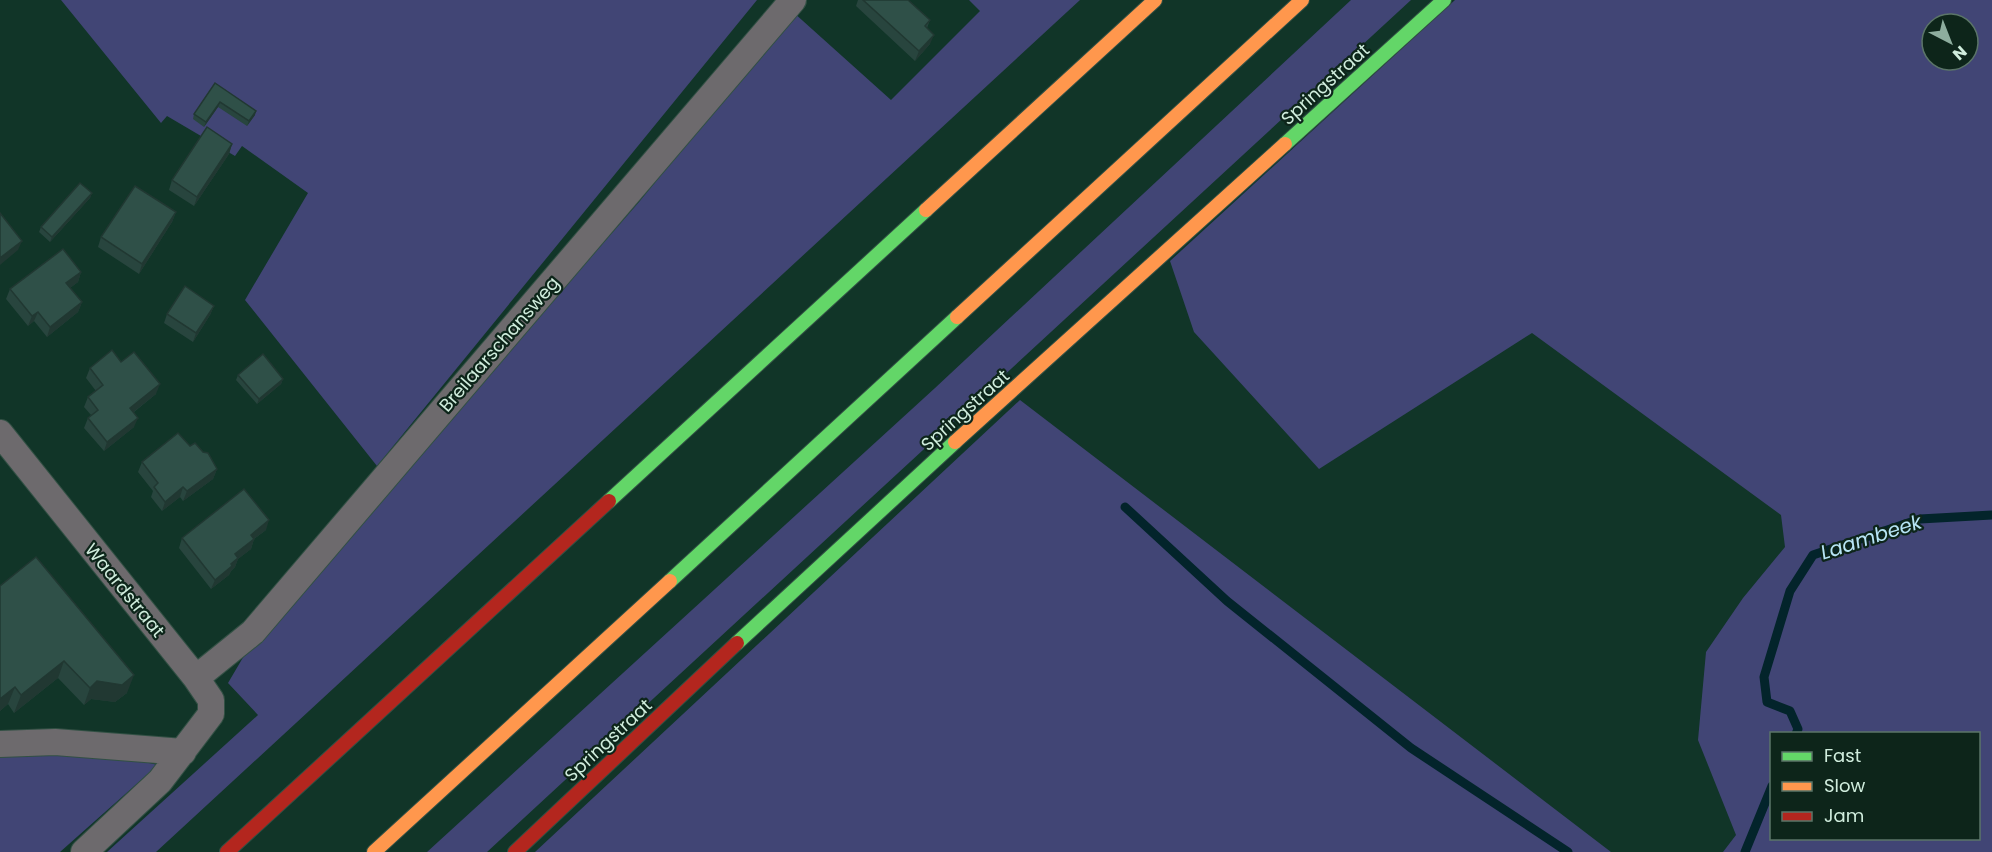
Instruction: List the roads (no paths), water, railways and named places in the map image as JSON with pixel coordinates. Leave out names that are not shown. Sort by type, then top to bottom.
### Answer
[{"type":"main road","points":[[227,852],[1155,0]]},
{"type":"main road","points":[[374,852],[1302,0]]},
{"type":"main road","name":"Springstraat","points":[[515,852],[833,552],[1444,0]]},
{"type":"street","name":"Breilaarschansweg","points":[[196,678],[253,632],[792,0]]},
{"type":"street","name":"Waardstraat","points":[[0,433],[196,678],[211,700],[211,714],[160,781],[84,852]]},
{"type":"street","points":[[0,744],[55,742],[183,752]]},
{"type":"waterway","points":[[1125,507],[1227,601],[1411,748],[1568,852]]},
{"type":"waterway","name":"Laambeek","points":[[1797,732],[1798,729],[1790,711],[1767,702],[1764,677],[1790,591],[1813,555],[1920,519],[1992,515]]},
{"type":"waterway","name":"Laambeek","points":[[1745,852],[1770,791]]}]
